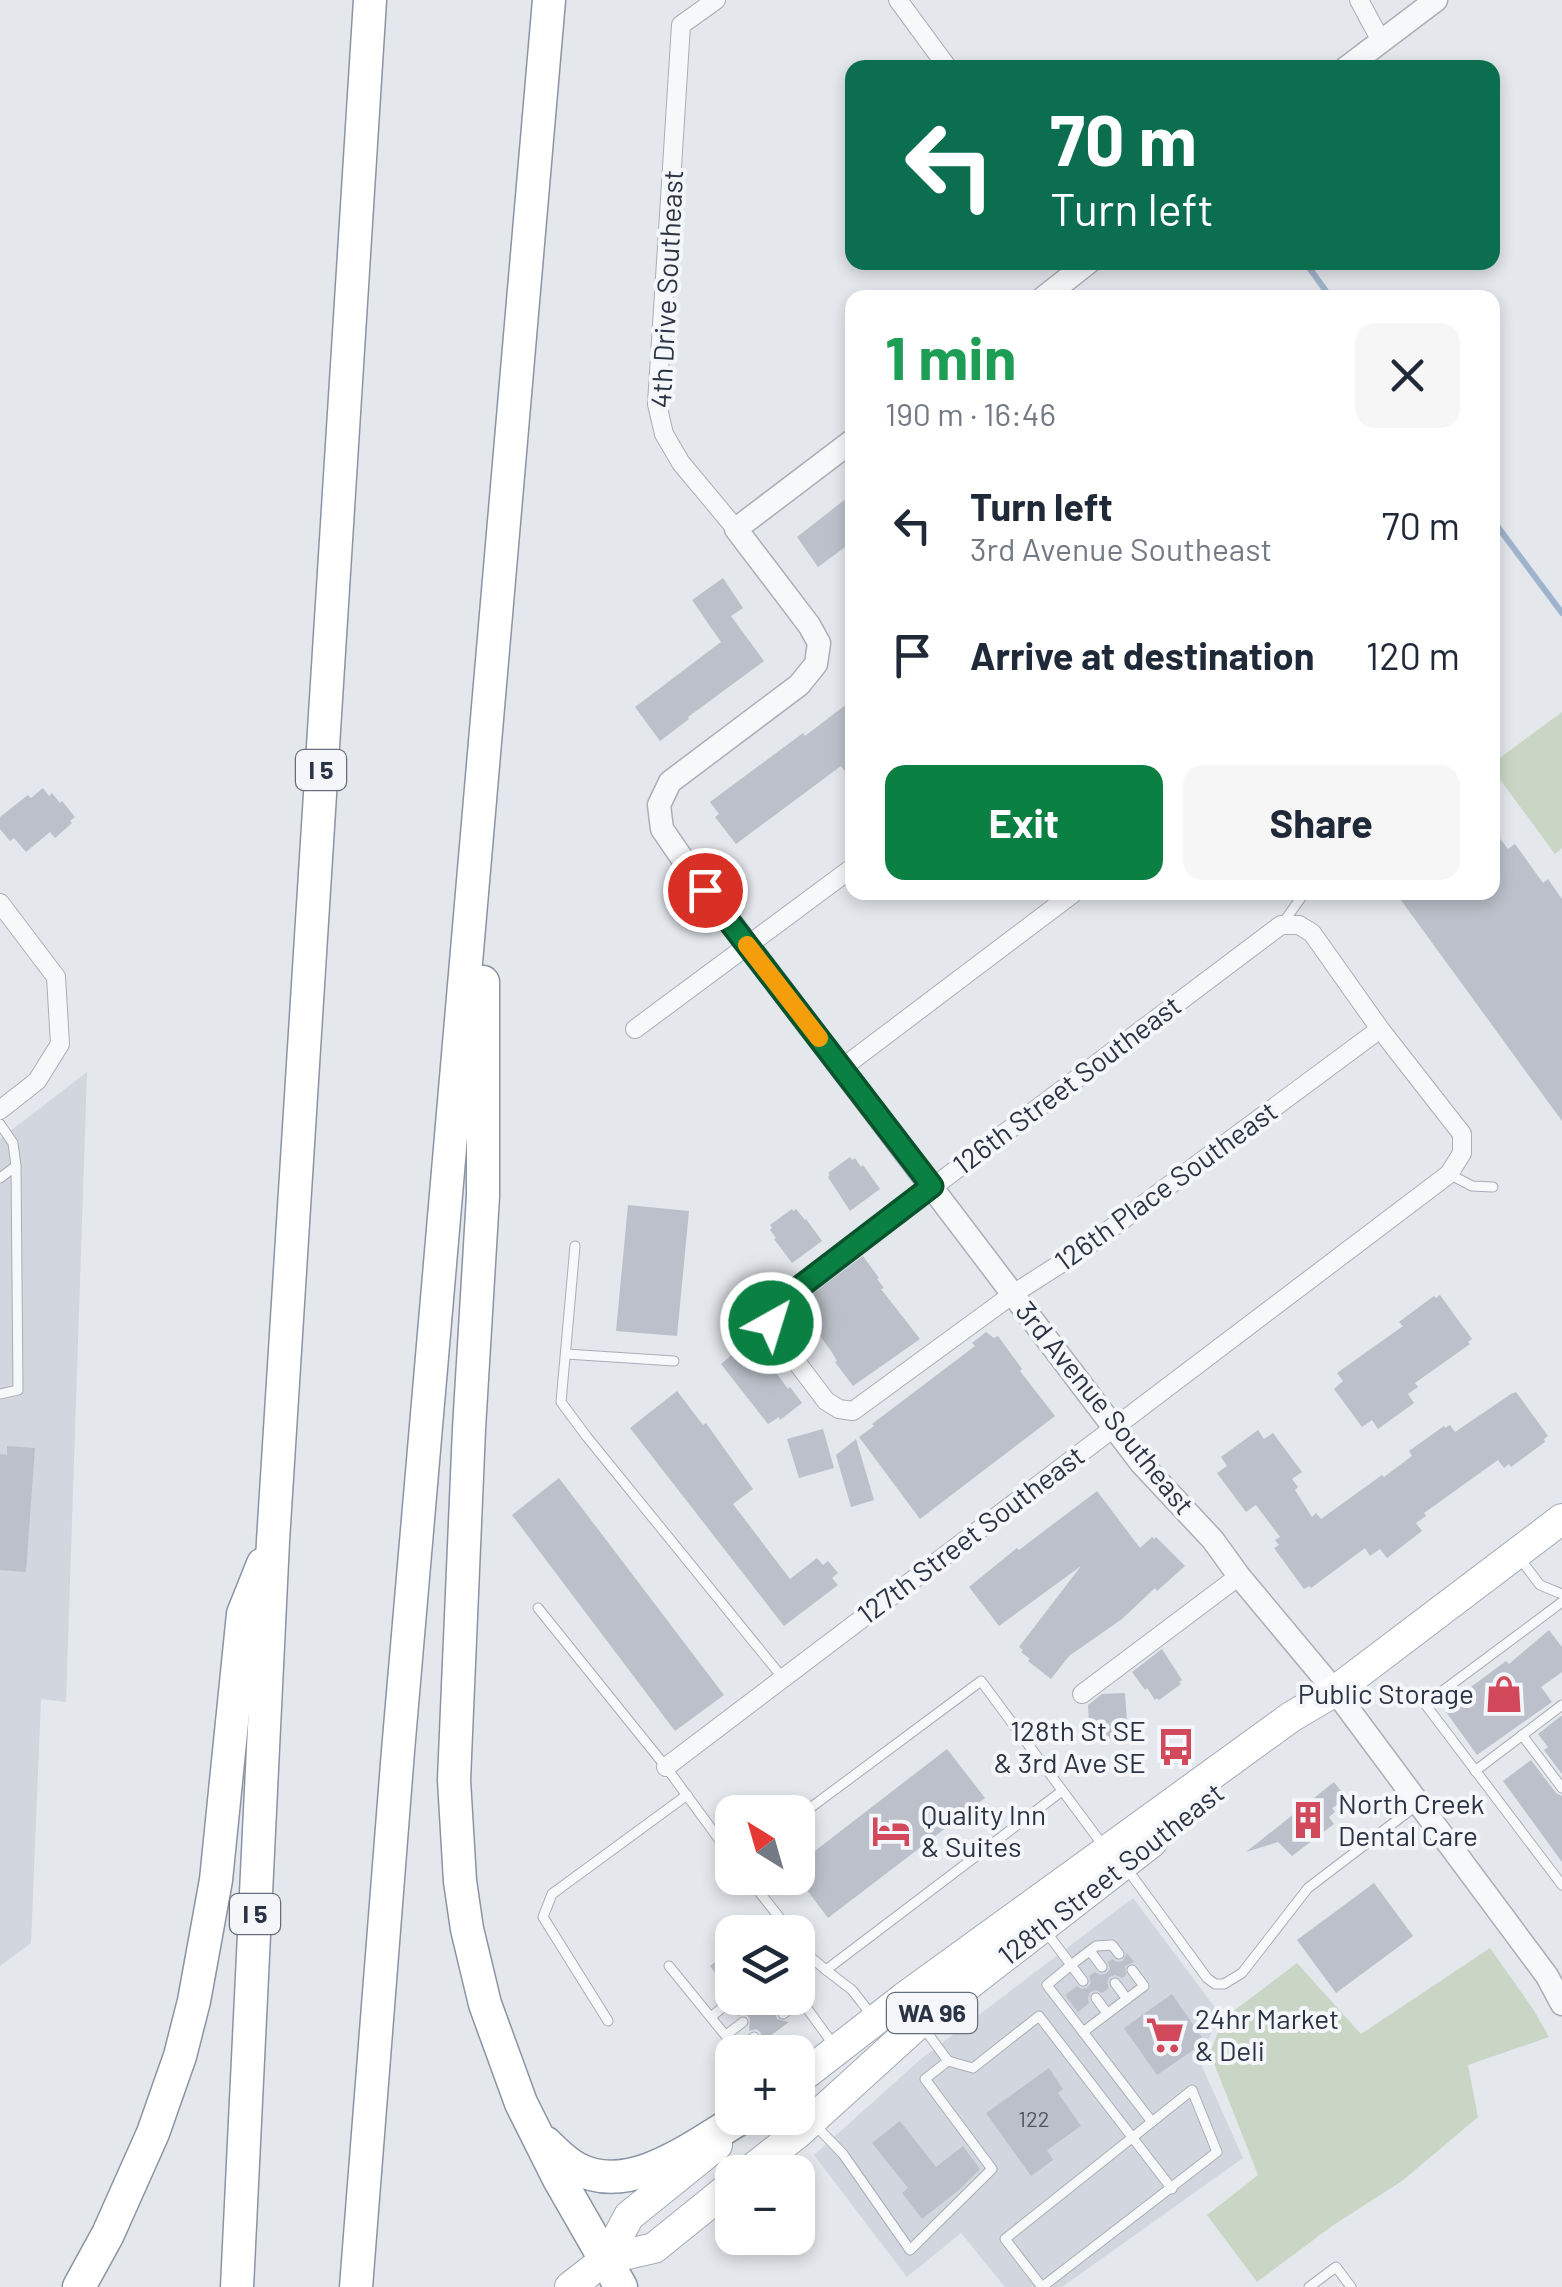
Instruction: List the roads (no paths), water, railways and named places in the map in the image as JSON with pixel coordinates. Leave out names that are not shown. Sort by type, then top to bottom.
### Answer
[{"type":"highway","name":"I 5","points":[[237,2287],[272,1541],[370,0]]},
{"type":"highway","points":[[356,2287],[549,0]]},
{"type":"highway","points":[[484,758],[482,1196],[468,1429],[455,1828],[464,1913],[496,2039],[534,2132],[614,2273]]},
{"type":"highway","points":[[80,2287],[154,2134],[180,2056],[216,1880],[244,1614],[272,1541]]},
{"type":"highway","points":[[534,2132],[574,2168],[603,2177],[645,2171],[715,2133]]},
{"type":"main road","name":"128th Street Southeast","points":[[815,2067],[875,2020],[1035,1918],[1291,1716],[1335,1691],[1560,1524]]},
{"type":"main road","points":[[920,2023],[935,1992],[1035,1918]]},
{"type":"main road","name":"WA 96","points":[[815,2117],[920,2023]]},
{"type":"main road","points":[[614,2273],[630,2216],[730,2135]]},
{"type":"main road","name":"WA 96","points":[[769,2155],[794,2135]]},
{"type":"main road","points":[[570,2287],[614,2273],[654,2248],[715,2199]]},
{"type":"street","name":"4th Drive Southeast","points":[[659,805],[670,782],[799,685],[816,664],[818,643],[809,624],[736,528],[680,462],[664,434],[656,404],[681,25],[716,0]]},
{"type":"street","points":[[898,0],[942,60]]},
{"type":"street","points":[[1359,0],[1381,41]]},
{"type":"street","points":[[1356,60],[1436,0]]},
{"type":"street","points":[[1053,290],[1080,270]]},
{"type":"street","points":[[736,528],[845,446]]},
{"type":"street","name":"3rd Avenue Southeast","points":[[659,805],[662,829],[748,946],[1114,1428],[1214,1540],[1554,1971],[1562,2004]]},
{"type":"street","points":[[636,1029],[845,873]]},
{"type":"street","points":[[842,1068],[1064,900]]},
{"type":"street","points":[[0,902],[56,977],[60,1044],[38,1082],[0,1110]]},
{"type":"street","points":[[1281,925],[1299,925],[1312,933],[1380,1029]]},
{"type":"street","name":"126th Street Southeast","points":[[852,1411],[826,1401],[776,1336],[771,1323],[775,1306],[1281,925]]},
{"type":"street","name":"127th Street Southeast","points":[[666,1767],[1448,1174],[1462,1153],[1462,1134],[1380,1029]]},
{"type":"street","name":"126th Place Southeast","points":[[852,1411],[1013,1294],[1082,1250],[1380,1029]]},
{"type":"street","points":[[1082,1694],[1239,1576]]},
{"type":"lane","points":[[1281,925],[1299,900]]},
{"type":"lane","points":[[0,1124],[14,1143],[16,1166],[18,1390],[0,1394]]},
{"type":"lane","points":[[0,1178],[16,1166]]},
{"type":"lane","points":[[1448,1174],[1472,1186],[1493,1187]]},
{"type":"lane","points":[[575,1246],[561,1402],[782,1678]]},
{"type":"lane","points":[[566,1354],[674,1361]]},
{"type":"lane","points":[[1516,1553],[1540,1585],[1562,1594]]},
{"type":"lane","points":[[1562,1602],[1426,1704],[1562,1885]]},
{"type":"lane","points":[[538,1608],[715,1834]]},
{"type":"lane","points":[[815,1803],[981,1680],[1062,1791],[1215,1984],[1224,1984],[1242,1973],[1308,1888],[1419,1804]]},
{"type":"lane","points":[[1474,1771],[1562,1705]]},
{"type":"lane","points":[[1522,1735],[1562,1788]]},
{"type":"lane","points":[[826,1970],[1062,1791]]},
{"type":"lane","points":[[608,2021],[543,1917],[552,1894],[687,1796]]},
{"type":"lane","points":[[762,1895],[777,1915]]},
{"type":"lane","points":[[1035,1918],[1083,1981]]},
{"type":"lane","points":[[1119,1954],[1112,1945],[1096,1946],[1047,1985],[1152,2122]]},
{"type":"lane","points":[[1090,1951],[1102,1967]]},
{"type":"lane","points":[[815,1961],[852,1990],[875,2020]]},
{"type":"lane","points":[[669,1966],[725,2035]]},
{"type":"lane","points":[[1082,2032],[1144,1986],[1132,1970]]},
{"type":"lane","points":[[1115,1983],[1127,1998]]},
{"type":"lane","points":[[1096,1998],[1107,2014]]},
{"type":"lane","points":[[711,2017],[715,2014]]},
{"type":"lane","points":[[811,2015],[837,2050]]},
{"type":"lane","points":[[920,2023],[948,2062],[973,2068],[1039,2016],[1172,2189]]},
{"type":"lane","points":[[727,2035],[743,2022]]},
{"type":"lane","points":[[815,2125],[842,2154],[910,2250],[992,2170],[926,2079],[948,2062]]},
{"type":"lane","points":[[1192,2090],[1218,2152],[1042,2287],[1005,2239],[1152,2122],[1192,2090]]},
{"type":"lane","points":[[1309,2287],[1336,2267],[1351,2287]]},
{"type":"waterway","points":[[1311,270],[1325,290]]},
{"type":"waterway","points":[[1500,530],[1562,613]]},
{"type":"place","name":"Public Storage","points":[[1504,1694]]},
{"type":"place","name":"128th St SE & 3rd Ave SE","points":[[1176,1747]]},
{"type":"place","name":"North Creek Dental Care","points":[[1308,1820]]},
{"type":"place","name":"Quality Inn & Suites","points":[[891,1831]]},
{"type":"place","name":"24hr Market & Deli","points":[[1165,2035]]}]
